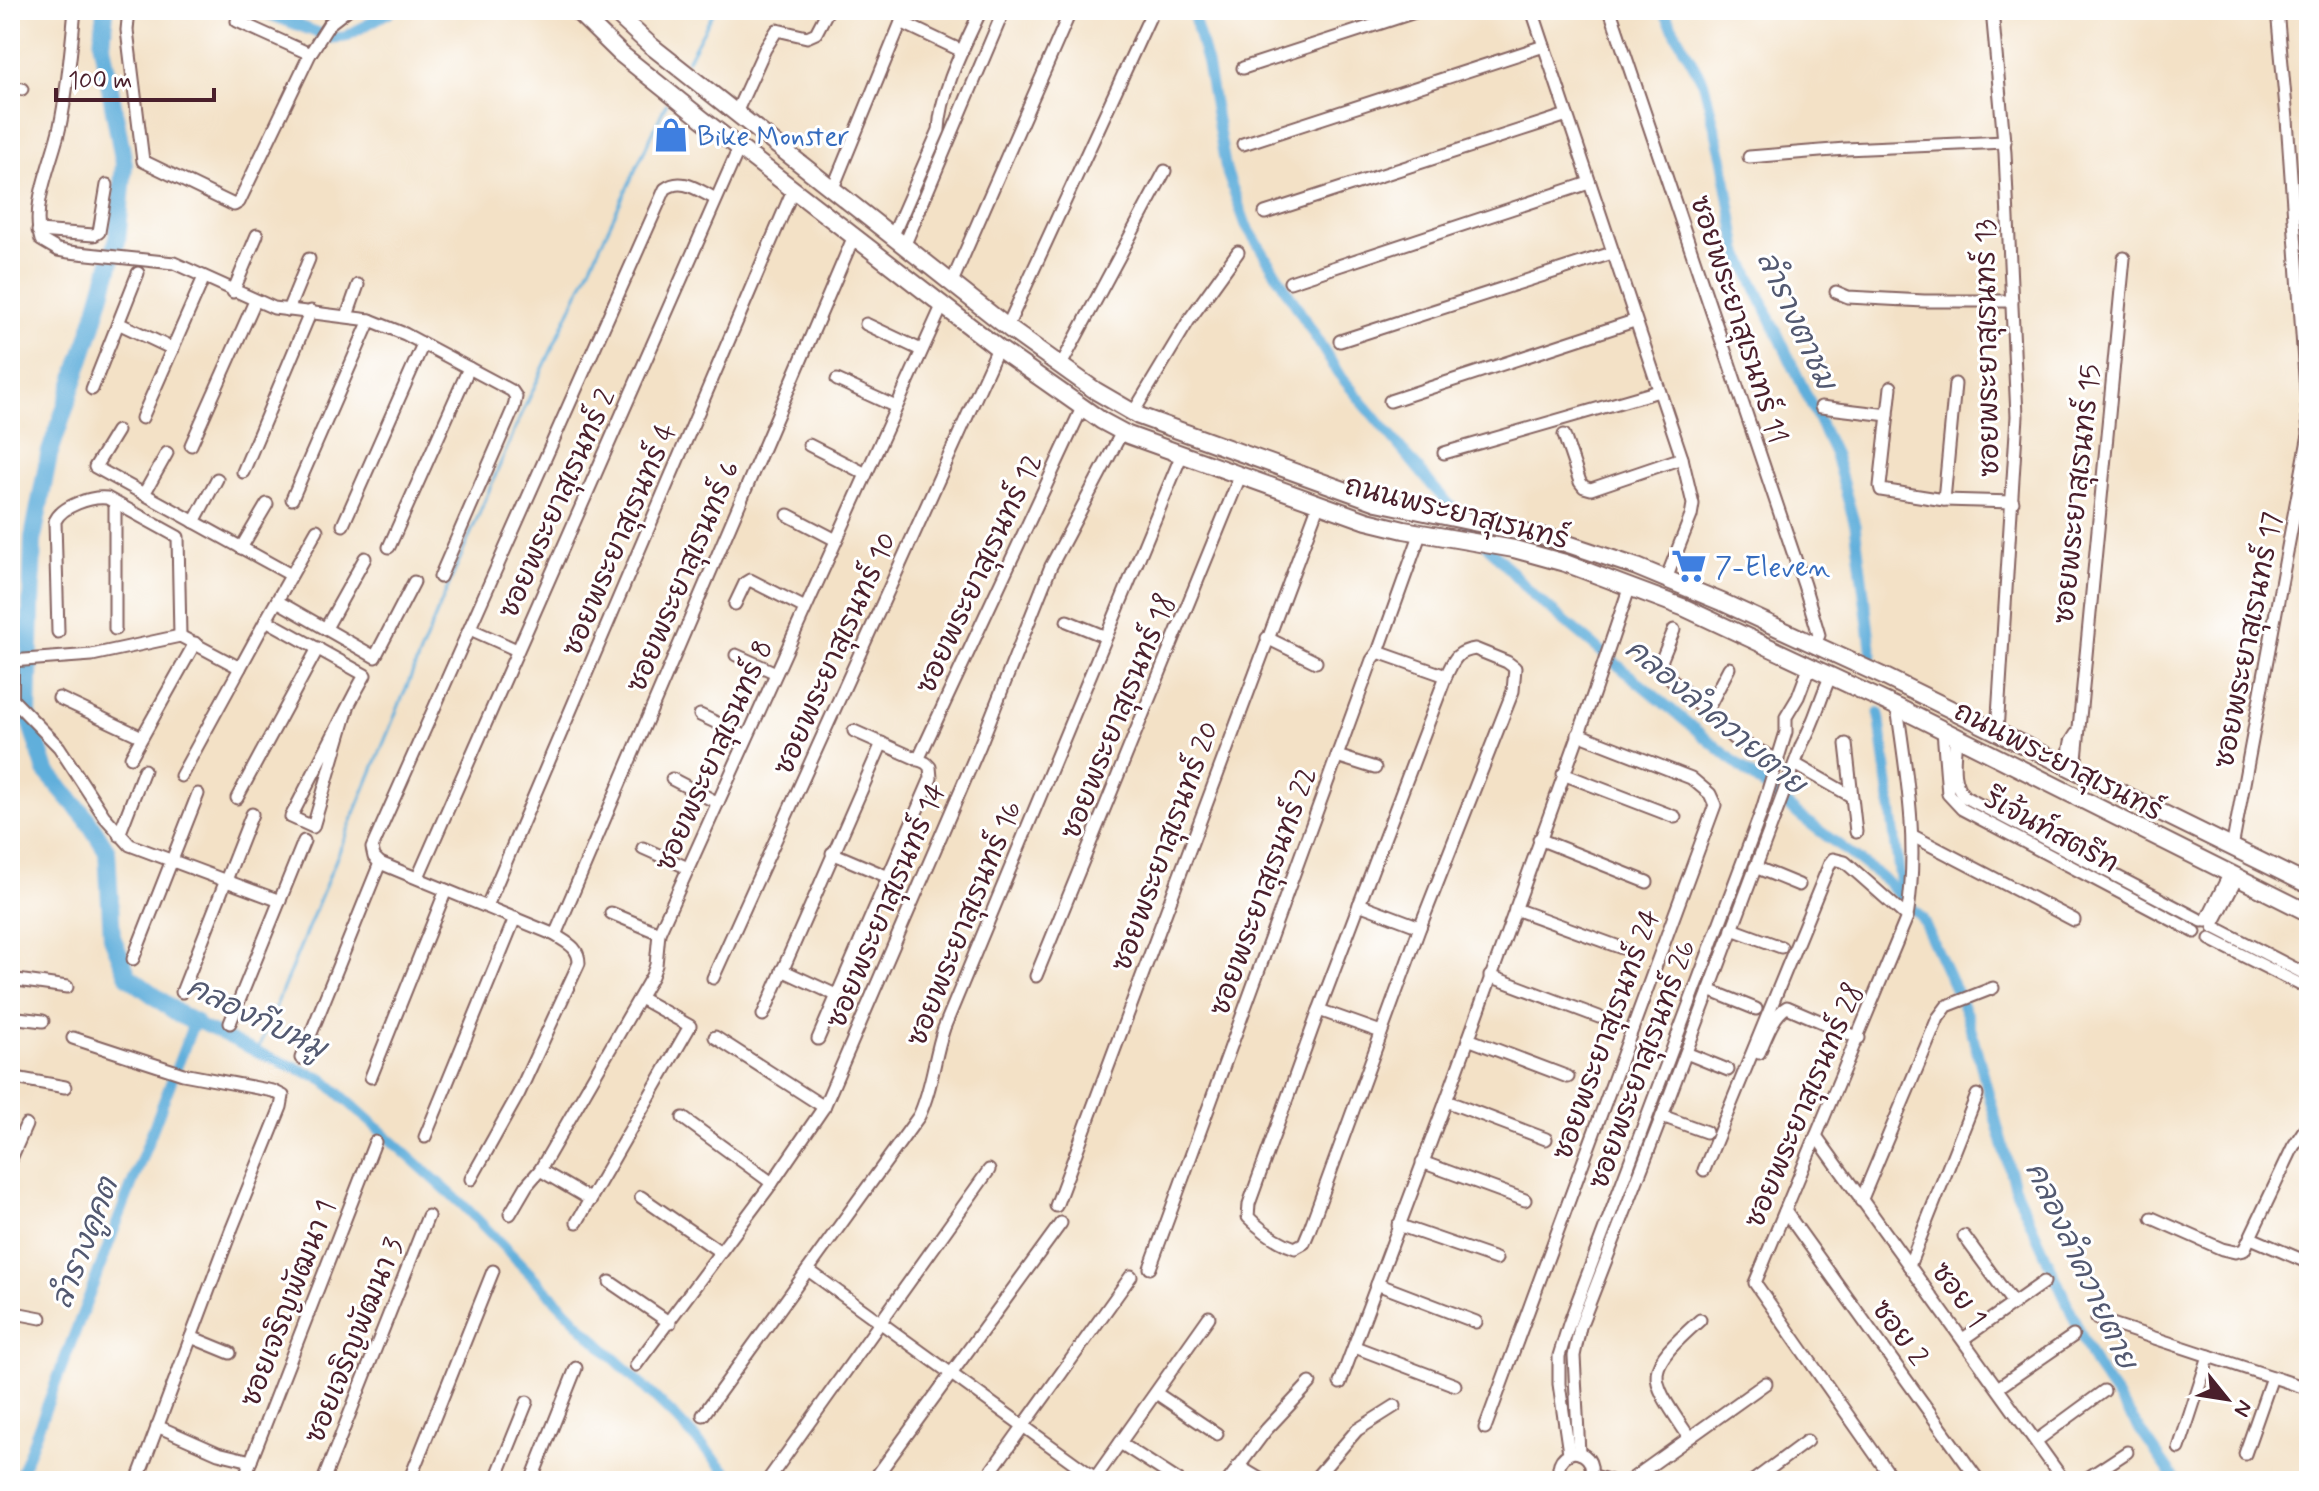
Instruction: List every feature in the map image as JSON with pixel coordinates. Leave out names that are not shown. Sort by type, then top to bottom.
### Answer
[{"type":"street","points":[[75,10],[61,122],[54,154],[44,176],[38,231],[41,240],[58,250],[174,263],[233,292],[288,310],[370,320],[469,368],[512,391],[516,397],[440,577]]},
{"type":"street","points":[[129,10],[127,30],[143,161],[230,205],[239,202],[316,43],[329,24],[347,10]]},
{"type":"street","name":"ถนนพระยาสุเรนทร์","points":[[576,10],[621,54],[793,190],[998,348],[1082,408],[1122,432],[1387,527],[1514,549],[1630,586],[1831,675],[2309,913]]},
{"type":"street","name":"ถนนพระยาสุเรนทร์","points":[[612,10],[650,45],[1007,327],[1060,367],[1133,413],[1377,502],[1514,528],[1571,544],[1666,579],[1815,644],[2309,885]]},
{"type":"street","points":[[736,113],[777,30],[807,37],[816,33],[828,10]]},
{"type":"street","points":[[833,188],[906,10]]},
{"type":"street","points":[[899,240],[939,130],[940,114],[962,51],[981,10]]},
{"type":"street","points":[[899,240],[1004,10]]},
{"type":"street","points":[[952,282],[1071,10]]},
{"type":"street","points":[[998,348],[1153,10]]},
{"type":"street","points":[[1243,68],[1421,10]]},
{"type":"street","points":[[1532,10],[1682,458],[1693,504],[1666,579]]},
{"type":"street","name":"ซอยพระยาสุเรนทร์ 11","points":[[1610,10],[1804,585],[1819,635],[1815,644]]},
{"type":"street","name":"ซอยพระยาสุเรนทร์ 13","points":[[1992,10],[2005,142],[2017,416],[1997,732]]},
{"type":"street","name":"ซอยพระยาสุเรนทร์ 17","points":[[2232,848],[2309,434],[2277,10]]},
{"type":"street","points":[[237,21],[310,54]]},
{"type":"street","points":[[901,22],[962,51]]},
{"type":"street","points":[[1243,144],[1544,46]]},
{"type":"street","points":[[1265,213],[1567,115]]},
{"type":"street","points":[[1749,157],[2005,142]]},
{"type":"street","name":"ซอยพระยาสุเรนทร์ 2","points":[[418,877],[739,148]]},
{"type":"street","points":[[1060,367],[1165,171]]},
{"type":"street","points":[[471,1179],[519,1093],[579,963],[579,954],[555,935],[380,863],[374,857],[372,848],[665,189],[681,182],[716,199]]},
{"type":"street","points":[[1290,282],[1589,183]]},
{"type":"street","points":[[38,231],[94,235],[99,232],[107,185]]},
{"type":"street","name":"ซอยพระยาสุเรนทร์ 4","points":[[487,906],[793,190]]},
{"type":"street","points":[[233,292],[257,235]]},
{"type":"street","name":"ซอยพระยาสุเรนทร์ 6","points":[[555,935],[854,236]]},
{"type":"street","points":[[1133,413],[1189,320],[1238,252]]},
{"type":"street","points":[[1340,341],[1612,253]]},
{"type":"street","name":"ซอยพระยาสุเรนทร์ 15","points":[[2071,768],[2071,742],[2077,733],[2124,258]]},
{"type":"street","points":[[288,310],[309,259]]},
{"type":"street","points":[[92,389],[138,273]]},
{"type":"street","points":[[142,418],[204,277]]},
{"type":"street","points":[[347,316],[358,285]]},
{"type":"street","points":[[1836,292],[1848,297],[1924,301],[2012,301]]},
{"type":"street","points":[[191,445],[255,301]]},
{"type":"street","name":"ซอยพระยาสุเรนทร์ 8","points":[[510,1214],[540,1170],[656,965],[659,933],[943,304]]},
{"type":"street","points":[[243,472],[311,311]]},
{"type":"street","points":[[292,499],[370,320]]},
{"type":"street","points":[[1390,401],[1634,321]]},
{"type":"street","points":[[118,323],[173,349]]},
{"type":"street","points":[[866,324],[921,350]]},
{"type":"street","points":[[343,525],[423,344]]},
{"type":"street","name":"ซอยพระยาสุเรนทร์ 10","points":[[713,978],[998,348]]},
{"type":"street","points":[[389,547],[469,368]]},
{"type":"street","points":[[837,380],[896,407]]},
{"type":"street","points":[[1944,500],[1955,384]]},
{"type":"street","points":[[1891,387],[1881,490],[1944,500],[2013,502]]},
{"type":"street","points":[[1444,453],[1659,391]]},
{"type":"street","points":[[1821,407],[1888,415]]},
{"type":"street","name":"ซอยพระยาสุเรนทร์ 12","points":[[918,760],[1082,408]]},
{"type":"street","points":[[117,431],[95,467],[291,575]]},
{"type":"street","name":"ซอยพระยาสุเรนทร์ 14","points":[[636,1365],[670,1323],[824,1107],[980,745],[1051,566],[1122,432]]},
{"type":"street","points":[[1564,435],[1580,482],[1591,489],[1682,458]]},
{"type":"street","points":[[809,445],[866,474]]},
{"type":"street","points":[[144,494],[167,453]]},
{"type":"street","name":"ซอยพระยาสุเรนทร์ 16","points":[[703,1415],[924,1106],[944,1028],[1182,454]]},
{"type":"street","name":"ซอยพระยาสุเรนทร์ 18","points":[[1036,976],[1241,474]]},
{"type":"street","points":[[194,522],[217,479]]},
{"type":"street","points":[[58,632],[57,516],[67,508],[98,497],[178,537],[180,636]]},
{"type":"street","points":[[115,503],[115,629]]},
{"type":"street","name":"ซอยพระยาสุเรนทร์ 20","points":[[1056,1206],[1319,503]]},
{"type":"street","points":[[241,548],[267,504]]},
{"type":"street","points":[[788,515],[836,540]]},
{"type":"street","points":[[181,776],[317,530]]},
{"type":"street","name":"ซอยพระยาสุเรนทร์ 22","points":[[1150,1268],[1372,660],[1378,652],[1424,533]]},
{"type":"street","points":[[326,628],[365,558]]},
{"type":"street","points":[[735,604],[745,583],[750,580],[805,608]]},
{"type":"street","points":[[277,601],[375,657],[414,582]]},
{"type":"street","points":[[1340,1383],[1446,1101],[1630,586]]},
{"type":"street","points":[[266,620],[365,675],[291,817],[313,827],[348,708]]},
{"type":"street","points":[[1067,621],[1106,637]]},
{"type":"street","points":[[470,629],[517,650]]},
{"type":"street","points":[[1674,630],[1661,669],[1705,714],[1741,744],[1778,760]]},
{"type":"street","points":[[240,668],[180,636],[140,646],[13,666],[14,702],[59,747],[119,835],[130,845],[280,901]]},
{"type":"street","points":[[1267,638],[1316,662]]},
{"type":"street","points":[[131,757],[195,643]]},
{"type":"street","points":[[237,798],[318,648]]},
{"type":"street","points":[[1475,649],[1507,662],[1515,668],[1516,678],[1420,927],[1309,1231],[1304,1243],[1295,1248],[1262,1230],[1248,1217],[1249,1204],[1359,904],[1454,658],[1462,651],[1475,649]]},
{"type":"street","points":[[1378,652],[1446,676]]},
{"type":"street","points":[[736,655],[776,673]]},
{"type":"street","name":"ซอยพระยาสุเรนทร์ 26","points":[[1574,1453],[1559,1384],[1559,1356],[1773,780],[1786,732],[1786,717],[1798,697],[1810,665]]},
{"type":"street","points":[[1705,714],[1729,668]]},
{"type":"street","name":"ซอยพระยาสุเรนทร์ 26","points":[[1574,1453],[1574,1356],[1580,1327],[1831,675]]},
{"type":"street","points":[[1798,697],[1817,705]]},
{"type":"street","points":[[59,698],[142,737]]},
{"type":"street","name":"ซอยพระยาสุเรนทร์ 28","points":[[1894,1481],[1757,1289],[1755,1278],[1859,1038],[1907,914],[1913,836],[1897,707]]},
{"type":"street","points":[[700,715],[747,737]]},
{"type":"street","points":[[818,1039],[931,778],[930,767],[854,731]]},
{"type":"street","name":"รีเจ้นท์สตรีท","points":[[1950,733],[1956,789],[1965,797],[2309,976]]},
{"type":"street","name":"รีเจ้นท์สตรีท","points":[[1950,733],[1948,794],[1962,809],[2195,932],[2201,940],[2210,939],[2309,989]]},
{"type":"street","name":"ซอยพระยาสุเรนทร์ 24","points":[[1485,1428],[1715,805],[1710,794],[1691,778],[1578,734]]},
{"type":"street","points":[[763,1015],[882,743]]},
{"type":"street","points":[[1846,744],[1856,832]]},
{"type":"street","points":[[1337,756],[1375,768]]},
{"type":"street","points":[[1795,764],[1851,796]]},
{"type":"street","points":[[119,835],[144,770]]},
{"type":"street","points":[[1563,774],[1675,817]]},
{"type":"street","points":[[672,779],[718,803]]},
{"type":"street","points":[[2096,808],[2107,786]]},
{"type":"street","points":[[133,959],[198,794]]},
{"type":"street","points":[[182,992],[252,814]]},
{"type":"street","points":[[1913,836],[2074,920]]},
{"type":"street","points":[[1539,839],[1647,882]]},
{"type":"street","points":[[230,1023],[304,841]]},
{"type":"street","points":[[643,848],[688,868]]},
{"type":"street","points":[[832,853],[886,876]]},
{"type":"street","points":[[1704,1170],[1833,859],[1845,862],[1907,914]]},
{"type":"street","points":[[301,1058],[380,863]]},
{"type":"street","points":[[1755,867],[1799,885]]},
{"type":"street","points":[[2195,932],[2196,927],[2209,923],[2233,876]]},
{"type":"street","points":[[371,1077],[446,890]]},
{"type":"street","points":[[1359,904],[1420,927]]},
{"type":"street","points":[[1726,907],[1739,910]]},
{"type":"street","points":[[1515,909],[1622,948]]},
{"type":"street","points":[[611,913],[659,933]]},
{"type":"street","points":[[425,1137],[515,918]]},
{"type":"street","points":[[2209,923],[2215,932],[2210,939]]},
{"type":"street","points":[[1732,929],[1781,947]]},
{"type":"street","points":[[782,970],[836,995]]},
{"type":"street","points":[[1490,976],[1599,1017]]},
{"type":"street","points":[[10,979],[67,987]]},
{"type":"street","points":[[1861,1201],[1938,1018],[1954,1002],[1993,988]]},
{"type":"street","points":[[1709,990],[1756,1009]]},
{"type":"street","points":[[577,1222],[690,1026],[640,998]]},
{"type":"street","points":[[1759,1053],[1782,1009],[1787,1007],[1859,1038]]},
{"type":"street","points":[[1319,1010],[1381,1032]]},
{"type":"street","points":[[10,1017],[43,1021]]},
{"type":"street","points":[[715,1037],[824,1107]]},
{"type":"street","points":[[73,1038],[168,1070],[273,1091],[283,1096],[137,1481]]},
{"type":"street","points":[[1468,1039],[1568,1077]]},
{"type":"street","points":[[1686,1053],[1728,1070]]},
{"type":"street","points":[[10,1077],[65,1087]]},
{"type":"street","points":[[1909,1266],[1977,1095]]},
{"type":"street","points":[[1446,1101],[1546,1139]]},
{"type":"street","points":[[1662,1116],[1706,1132]]},
{"type":"street","points":[[683,1118],[772,1183]]},
{"type":"street","points":[[2152,1218],[2235,1252],[2244,1250],[2293,1147],[2309,1123]]},
{"type":"street","points":[[10,1161],[26,1125]]},
{"type":"street","name":"ซอย 1","points":[[1816,1136],[2064,1481]]},
{"type":"street","points":[[1639,1139],[1652,1144]]},
{"type":"street","name":"ซอยเจริญพัฒนา 1","points":[[243,1481],[375,1142]]},
{"type":"street","points":[[1422,1162],[1525,1200]]},
{"type":"street","points":[[540,1170],[591,1200]]},
{"type":"street","points":[[768,1480],[989,1170]]},
{"type":"street","points":[[641,1197],[719,1251]]},
{"type":"street","name":"ซอย 2","points":[[1785,1211],[1979,1481]]},
{"type":"street","name":"ซอยเจริญพัฒนา 3","points":[[323,1481],[428,1216]]},
{"type":"street","points":[[873,1481],[1061,1223]]},
{"type":"street","points":[[1398,1225],[1496,1259]]},
{"type":"street","points":[[1964,1236],[2013,1303]]},
{"type":"street","points":[[2251,1238],[2309,1263]]},
{"type":"street","points":[[808,1270],[1094,1479],[1209,1317]]},
{"type":"street","points":[[409,1481],[493,1271]]},
{"type":"street","points":[[984,1481],[1131,1276]]},
{"type":"street","points":[[610,1282],[670,1323]]},
{"type":"street","points":[[1963,1339],[2044,1282]]},
{"type":"street","points":[[1377,1284],[1476,1322]]},
{"type":"street","points":[[10,1312],[41,1318]]},
{"type":"street","points":[[2097,1319],[2309,1389]]},
{"type":"street","points":[[1689,1437],[1659,1392],[1658,1366],[1669,1348],[1700,1320]]},
{"type":"street","points":[[1999,1387],[2073,1336]]},
{"type":"street","points":[[191,1337],[230,1353]]},
{"type":"street","points":[[1355,1347],[1455,1385]]},
{"type":"street","points":[[2179,1448],[2209,1356]]},
{"type":"street","points":[[531,1481],[576,1368]]},
{"type":"street","points":[[2245,1454],[2272,1377]]},
{"type":"street","points":[[1228,1481],[1266,1430],[1310,1383]]},
{"type":"street","points":[[1629,1481],[1766,1383]]},
{"type":"street","points":[[2036,1441],[2104,1391]]},
{"type":"street","points":[[1156,1393],[1217,1434]]},
{"type":"street","points":[[495,1481],[527,1402]]},
{"type":"street","points":[[1313,1481],[1357,1430],[1395,1406]]},
{"type":"street","points":[[157,1426],[218,1453],[251,1461]]},
{"type":"street","points":[[1753,1481],[1807,1441]]},
{"type":"street","points":[[1120,1443],[1179,1481]]},
{"type":"street","points":[[2083,1481],[2127,1452]]},
{"type":"street","name":"ซอยพระยาสุเรนทร์ 26","points":[[1574,1453],[1590,1461],[1589,1478]]},
{"type":"street","name":"ซอยพระยาสุเรนทร์ 26","points":[[1561,1480],[1559,1464],[1574,1453]]},
{"type":"street","points":[[1238,1466],[1263,1481]]},
{"type":"street","points":[[1589,1478],[1611,1481]]},
{"type":"waterway","name":"คลองกีบหมู","points":[[105,10],[102,45],[124,164],[117,241],[91,331],[49,455],[33,538],[28,715],[46,771],[87,819],[107,851],[112,937],[128,976],[194,1022]]},
{"type":"waterway","points":[[257,10],[332,38],[345,37],[393,10]]},
{"type":"waterway","points":[[687,61],[715,10]]},
{"type":"waterway","name":"คลองลำควายตาย","points":[[1192,10],[1207,64],[1226,170],[1246,225],[1338,373],[1435,489],[1533,595],[1800,816],[1885,880],[1922,918],[1967,1015],[2014,1186],[2096,1367],[2176,1481]]},
{"type":"waterway","name":"ลำรางตาชม","points":[[1663,10],[1704,84],[1722,157],[1738,250],[1835,455],[1855,525],[1872,655]]},
{"type":"waterway","points":[[257,1052],[519,420],[666,104]]},
{"type":"waterway","name":"ลำรางตาชม","points":[[1879,713],[1902,895]]},
{"type":"waterway","name":"คลองกีบหมู","points":[[18,1481],[194,1022],[323,1079],[463,1205],[735,1481]]},
{"type":"place","name":"Bike Monster","points":[[671,135]]},
{"type":"place","name":"7-Eleven","points":[[1689,566]]},
{"type":"water label","name":"ลำรางคูคต","points":[[84,1243]]}]
